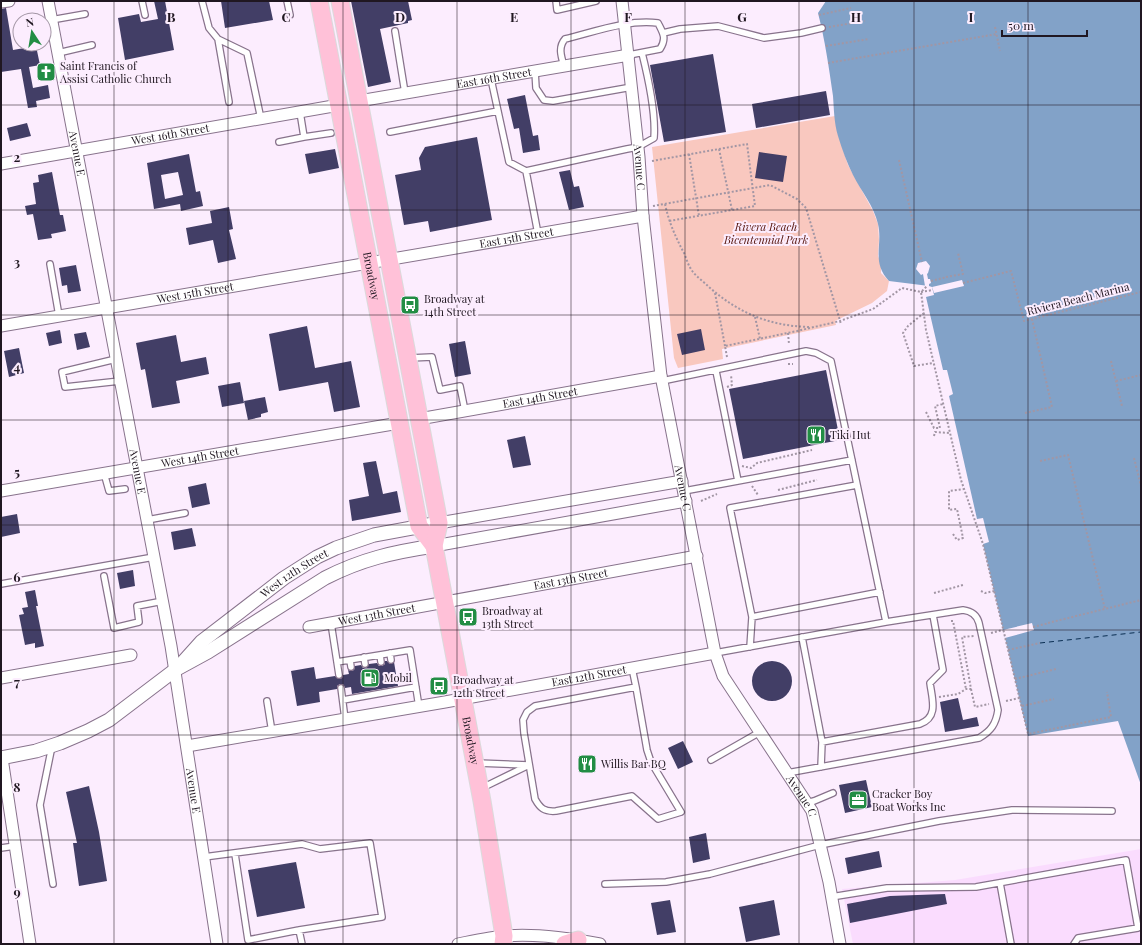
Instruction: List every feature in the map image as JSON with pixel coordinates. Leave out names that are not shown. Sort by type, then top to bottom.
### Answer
[{"type":"main road","name":"Broadway","points":[[319,1],[419,526],[434,546]]},
{"type":"main road","name":"Broadway","points":[[340,1],[439,523],[434,546],[480,789],[505,941]]},
{"type":"street","points":[[1,2],[9,1]]},
{"type":"street","name":"Avenue E","points":[[48,1],[50,12]]},
{"type":"street","name":"Avenue C","points":[[622,1],[638,147],[643,216],[662,378],[715,653],[723,676],[812,811],[840,944]]},
{"type":"street","name":"Avenue E","points":[[52,26],[176,670],[217,944]]},
{"type":"street","name":"East 16th Street","points":[[359,101],[629,55]]},
{"type":"street","name":"West 16th Street","points":[[1,164],[339,105]]},
{"type":"street","name":"East 15th Street","points":[[389,260],[643,216]]},
{"type":"street","name":"West 15th Street","points":[[1,326],[389,260]]},
{"type":"street","name":"East 14th Street","points":[[419,420],[662,378]]},
{"type":"street","name":"West 14th Street","points":[[1,491],[399,423]]},
{"type":"street","points":[[439,523],[684,491]]},
{"type":"street","points":[[434,546],[684,491]]},
{"type":"street","name":"West 12th Street","points":[[176,670],[201,642],[284,578],[306,564],[336,548],[374,535],[439,523]]},
{"type":"street","name":"West 12th Street","points":[[1,758],[36,751],[52,746],[88,731],[109,720],[176,670],[208,652],[319,581],[342,569],[379,556],[434,546]]},
{"type":"street","name":"East 13th Street","points":[[445,602],[697,556]]},
{"type":"street","name":"West 13th Street","points":[[309,627],[445,602]]},
{"type":"street","name":"East 12th Street","points":[[463,699],[715,653]]},
{"type":"street","points":[[1,678],[131,655]]},
{"type":"street","points":[[187,746],[463,699]]},
{"type":"street","points":[[1,758],[16,846],[30,944]]},
{"type":"street","points":[[458,944],[505,941],[531,936],[572,942],[600,944]]},
{"type":"lane","points":[[142,1],[144,15]]},
{"type":"lane","points":[[202,1],[209,28],[218,39],[247,53],[261,118]]},
{"type":"lane","points":[[287,1],[290,15]]},
{"type":"lane","points":[[556,1],[557,10],[596,1]]},
{"type":"lane","points":[[52,20],[85,14]]},
{"type":"lane","points":[[564,66],[560,50],[561,43],[565,39],[625,24],[646,21],[658,23],[663,33],[664,42],[660,49],[629,55]]},
{"type":"lane","points":[[663,33],[680,29],[718,26],[764,38],[801,33],[822,28]]},
{"type":"lane","points":[[395,31],[405,93]]},
{"type":"lane","points":[[218,39],[229,102]]},
{"type":"lane","points":[[57,53],[92,45]]},
{"type":"lane","points":[[491,79],[508,162],[526,171],[638,147],[654,138],[655,129],[642,53]]},
{"type":"lane","points":[[535,71],[536,88],[544,100],[553,101],[632,87]]},
{"type":"lane","points":[[390,132],[498,111]]},
{"type":"lane","points":[[300,112],[304,137]]},
{"type":"lane","points":[[279,142],[331,133]]},
{"type":"lane","points":[[526,171],[538,234]]},
{"type":"lane","points":[[50,264],[60,316]]},
{"type":"lane","points":[[662,378],[716,371],[806,351],[824,356],[830,361],[886,622]]},
{"type":"lane","points":[[408,359],[432,357],[440,390],[460,386],[465,411]]},
{"type":"lane","points":[[116,359],[62,372],[65,387],[120,381]]},
{"type":"lane","points":[[716,371],[738,481]]},
{"type":"lane","points":[[684,491],[852,460]]},
{"type":"lane","points":[[104,473],[109,491],[125,489]]},
{"type":"lane","points":[[750,647],[752,617],[730,508],[857,485]]},
{"type":"lane","points":[[147,520],[185,513]]},
{"type":"lane","points":[[1,584],[154,557]]},
{"type":"lane","points":[[104,576],[114,628],[139,622],[137,606],[163,601]]},
{"type":"lane","points":[[752,617],[880,592]]},
{"type":"lane","points":[[715,653],[886,622],[963,610],[973,613],[978,618],[998,710],[995,724],[989,732],[979,738],[787,773]]},
{"type":"lane","points":[[822,742],[926,722],[930,718],[932,715],[932,698],[930,682],[943,670],[933,615]]},
{"type":"lane","points":[[331,623],[339,676]]},
{"type":"lane","points":[[802,637],[822,742],[821,767]]},
{"type":"lane","points":[[337,662],[410,650],[419,706]]},
{"type":"lane","points":[[390,653],[391,660]]},
{"type":"lane","points":[[380,655],[381,662]]},
{"type":"lane","points":[[364,658],[365,664]]},
{"type":"lane","points":[[350,660],[351,667]]},
{"type":"lane","points":[[632,668],[636,687],[647,750],[651,762],[681,812],[658,819],[632,796],[556,811],[548,811],[539,807],[535,799],[524,733],[524,720],[527,712],[535,706],[636,687]]},
{"type":"lane","points":[[343,700],[386,690],[416,687]]},
{"type":"lane","points":[[341,688],[345,719]]},
{"type":"lane","points":[[267,701],[272,732]]},
{"type":"lane","points":[[711,760],[760,732]]},
{"type":"lane","points":[[52,746],[40,804],[53,884]]},
{"type":"lane","points":[[475,762],[530,765]]},
{"type":"lane","points":[[480,789],[530,765]]},
{"type":"lane","points":[[806,803],[833,793]]},
{"type":"lane","points":[[605,884],[666,882],[710,874],[820,845],[939,820],[1012,810],[1112,811]]},
{"type":"lane","points":[[204,857],[302,844],[320,849],[370,843],[382,917],[299,930],[248,940],[235,854]]},
{"type":"lane","points":[[1,848],[16,846]]},
{"type":"lane","points":[[831,897],[886,888],[976,887],[1126,860],[1138,928],[1078,938],[1074,944]]},
{"type":"lane","points":[[1000,883],[1010,944]]},
{"type":"lane","points":[[299,930],[302,944]]},
{"type":"path","points":[[819,15],[851,8]]},
{"type":"path","points":[[822,28],[865,21]]},
{"type":"path","points":[[995,28],[1000,51]]},
{"type":"path","points":[[828,63],[996,34]]},
{"type":"path","points":[[826,46],[869,39]]},
{"type":"path","points":[[652,161],[747,144],[754,187],[755,206],[669,221]]},
{"type":"path","points":[[719,149],[732,211]]},
{"type":"path","points":[[689,154],[699,216]]},
{"type":"path","points":[[899,160],[922,262]]},
{"type":"path","points":[[653,206],[770,185],[797,199],[806,208],[841,322]]},
{"type":"path","points":[[665,204],[669,221],[693,272],[721,298],[755,317],[766,321],[791,327],[812,328]]},
{"type":"path","points":[[930,281],[963,274],[958,253]]},
{"type":"path","name":"Riviera Beach Marina","points":[[963,283],[1012,271],[1024,321],[1141,292]]},
{"type":"path","points":[[946,277],[959,275]]},
{"type":"path","points":[[921,292],[927,286]]},
{"type":"path","points":[[725,346],[841,322],[873,309],[902,288],[921,292],[934,290]]},
{"type":"path","points":[[715,292],[727,357]]},
{"type":"path","points":[[921,292],[926,330],[950,433],[964,489],[983,544],[1028,734],[1112,717],[1108,692]]},
{"type":"path","points":[[924,313],[908,326],[903,333],[914,366],[934,363]]},
{"type":"path","points":[[755,317],[760,339]]},
{"type":"path","points":[[1025,413],[1052,407],[1032,319]]},
{"type":"path","points":[[788,333],[790,344]]},
{"type":"path","points":[[1111,361],[1122,406]]},
{"type":"path","points":[[786,365],[793,364]]},
{"type":"path","points":[[726,387],[732,385],[730,375],[735,373]]},
{"type":"path","points":[[1116,381],[1141,375]]},
{"type":"path","points":[[926,412],[934,428],[940,428],[935,406],[943,404]]},
{"type":"path","points":[[934,436],[935,432],[950,433]]},
{"type":"path","points":[[739,465],[751,468],[757,463],[812,450]]},
{"type":"path","points":[[1040,461],[1068,455],[1105,609]]},
{"type":"path","points":[[1134,458],[1141,486]]},
{"type":"path","points":[[773,491],[817,480]]},
{"type":"path","points":[[751,485],[758,495]]},
{"type":"path","points":[[953,534],[957,540],[964,538],[957,509],[949,510],[950,490],[964,489]]},
{"type":"path","points":[[934,593],[963,585]]},
{"type":"path","points":[[981,591],[985,593],[994,591]]},
{"type":"path","points":[[1048,623],[1141,600]]},
{"type":"path","points":[[1033,627],[1068,618]]},
{"type":"path","points":[[948,621],[953,620],[966,689]]},
{"type":"path","points":[[991,633],[1003,630]]},
{"type":"path","points":[[974,636],[962,637],[975,707],[990,704]]},
{"type":"path","points":[[1008,650],[1040,643]]},
{"type":"path","points":[[1015,679],[1056,669]]},
{"type":"path","points":[[932,698],[958,694],[966,689],[971,689]]},
{"type":"path","points":[[1006,701],[1019,698]]},
{"type":"path","points":[[1022,706],[1054,699]]},
{"type":"shaded area","points":[[1141,849],[1141,944],[853,944],[842,889],[955,880]]},
{"type":"green space","name":"Rivera Beach Bicentennial Park","points":[[835,116],[838,134],[848,165],[873,211],[878,224],[878,256],[881,264],[881,273],[889,281],[887,291],[872,303],[835,321],[836,325],[722,349],[723,359],[678,368],[674,358],[652,147]]},
{"type":"water","points":[[826,1],[1141,1],[1141,785],[1118,721],[1028,736],[983,544],[989,542],[983,518],[977,519],[949,396],[953,394],[947,370],[943,370],[926,297],[934,295],[932,287],[889,281],[880,267],[879,232],[876,217],[851,170],[837,131],[823,33],[818,13]]},
{"type":"pier","points":[[926,261],[930,266],[927,274],[931,283],[929,286],[925,286],[923,274],[921,275],[916,269],[918,263]]},
{"type":"pier","points":[[962,280],[964,286],[934,293],[932,287]]},
{"type":"pier","points":[[1032,623],[1034,630],[1005,638],[1003,630]]},
{"type":"building","points":[[154,1],[165,1],[174,50],[125,60],[118,18],[139,14],[141,22],[158,19]]},
{"type":"building","points":[[221,1],[269,1],[273,20],[225,28]]},
{"type":"building","points":[[351,1],[408,1],[412,20],[408,21],[408,23],[380,29],[391,82],[368,87]]},
{"type":"building","points":[[6,8],[12,52],[37,52],[40,65],[29,67],[33,88],[48,85],[50,98],[36,101],[37,107],[28,108],[21,69],[1,72],[1,9]]},
{"type":"building","points":[[713,54],[726,132],[664,142],[650,65]]},
{"type":"building","points":[[826,91],[830,115],[756,128],[752,104]]},
{"type":"building","points":[[525,95],[533,136],[538,135],[540,150],[523,153],[519,128],[514,129],[507,99]]},
{"type":"building","points":[[27,123],[31,136],[10,141],[7,128]]},
{"type":"building","points":[[477,137],[492,220],[430,232],[428,221],[404,225],[395,175],[421,170],[419,158],[425,147]]},
{"type":"building","points":[[335,149],[339,168],[309,174],[305,154]]},
{"type":"building","points":[[759,152],[787,156],[783,182],[755,178]]},
{"type":"building","points":[[189,154],[196,192],[200,191],[203,206],[181,211],[180,204],[154,209],[147,163]],"holes":[[[178,172],[183,195],[165,199],[161,175]]]},
{"type":"building","points":[[570,170],[574,187],[579,186],[584,207],[569,210],[559,172]]},
{"type":"building","points":[[52,172],[60,215],[63,215],[66,231],[51,234],[52,238],[38,240],[33,214],[27,215],[25,206],[36,204],[33,183],[39,182],[38,175]]},
{"type":"building","points":[[229,207],[233,229],[229,230],[236,259],[218,263],[213,240],[189,245],[186,228],[212,223],[210,211]]},
{"type":"building","points":[[76,265],[81,291],[68,293],[67,285],[62,286],[59,268]]},
{"type":"building","points":[[307,326],[315,368],[351,361],[360,407],[334,412],[328,382],[279,391],[269,334]]},
{"type":"building","points":[[701,329],[705,350],[682,355],[677,334]]},
{"type":"building","points":[[60,330],[62,343],[49,346],[46,333]]},
{"type":"building","points":[[86,332],[90,347],[77,350],[74,334]]},
{"type":"building","points":[[176,335],[181,362],[206,357],[209,374],[176,381],[180,403],[152,408],[145,369],[141,370],[136,343]]},
{"type":"building","points":[[465,341],[471,374],[455,377],[449,344]]},
{"type":"building","points":[[19,348],[24,373],[9,377],[4,351]]},
{"type":"building","points":[[826,370],[840,440],[743,459],[729,389]]},
{"type":"building","points":[[240,382],[244,403],[222,407],[218,386]]},
{"type":"building","points":[[265,397],[268,412],[261,414],[261,417],[248,420],[244,401]]},
{"type":"building","points":[[525,436],[531,465],[513,468],[507,440]]},
{"type":"building","points":[[376,461],[383,494],[397,491],[401,512],[352,521],[349,500],[369,496],[363,463]]},
{"type":"building","points":[[206,483],[210,504],[192,508],[188,487]]},
{"type":"building","points":[[17,514],[20,533],[1,537],[1,517]]},
{"type":"building","points":[[192,528],[196,546],[174,550],[171,532]]},
{"type":"building","points":[[133,570],[135,586],[120,589],[117,573]]},
{"type":"building","points":[[35,590],[38,606],[36,606],[44,646],[35,648],[35,643],[25,645],[19,615],[24,614],[22,608],[28,607],[25,592]]},
{"type":"building","points":[[385,661],[390,664],[394,662],[398,686],[352,694],[351,687],[345,688],[343,684],[340,684],[337,686],[337,689],[319,692],[320,702],[297,706],[291,671],[314,667],[316,679],[335,676],[339,679],[342,678],[343,675],[349,674],[348,670],[354,670],[355,666],[361,665],[363,668],[366,668],[369,664],[377,663],[379,666],[382,666],[385,664]]},
{"type":"building","points":[[772,661],[780,663],[786,667],[790,673],[792,681],[790,689],[786,695],[780,699],[772,701],[764,699],[758,695],[754,689],[752,681],[754,673],[758,667],[764,663]]},
{"type":"building","points":[[958,698],[963,720],[977,717],[979,726],[945,732],[940,702]]},
{"type":"building","points":[[683,741],[693,762],[678,769],[668,748]]},
{"type":"building","points":[[866,780],[872,807],[845,813],[839,785]]},
{"type":"building","points":[[89,786],[99,832],[107,881],[79,886],[73,843],[77,843],[66,792]]},
{"type":"building","points":[[706,833],[710,859],[693,863],[689,837]]},
{"type":"building","points":[[879,851],[882,867],[848,874],[845,858]]},
{"type":"building","points":[[296,862],[305,908],[257,917],[248,870]]},
{"type":"building","points":[[945,894],[947,904],[850,923],[847,904],[890,896]]},
{"type":"building","points":[[670,900],[676,932],[657,935],[651,903]]},
{"type":"building","points":[[774,900],[780,935],[746,942],[739,907]]},
{"type":"ferry route","points":[[1040,643],[1141,632]]},
{"type":"place","name":"Saint Francis of Assisi Catholic Church","points":[[46,72]]},
{"type":"place","name":"Broadway at 14th Street","points":[[410,305]]},
{"type":"place","name":"Tiki Hut","points":[[816,435]]},
{"type":"place","name":"Broadway at 13th Street","points":[[468,617]]},
{"type":"place","name":"Mobil","points":[[370,678]]},
{"type":"place","name":"Broadway at 12th Street","points":[[439,686]]},
{"type":"place","name":"Willis Bar BQ","points":[[587,764]]},
{"type":"place","name":"Cracker Boy Boat Works Inc","points":[[858,800]]}]
